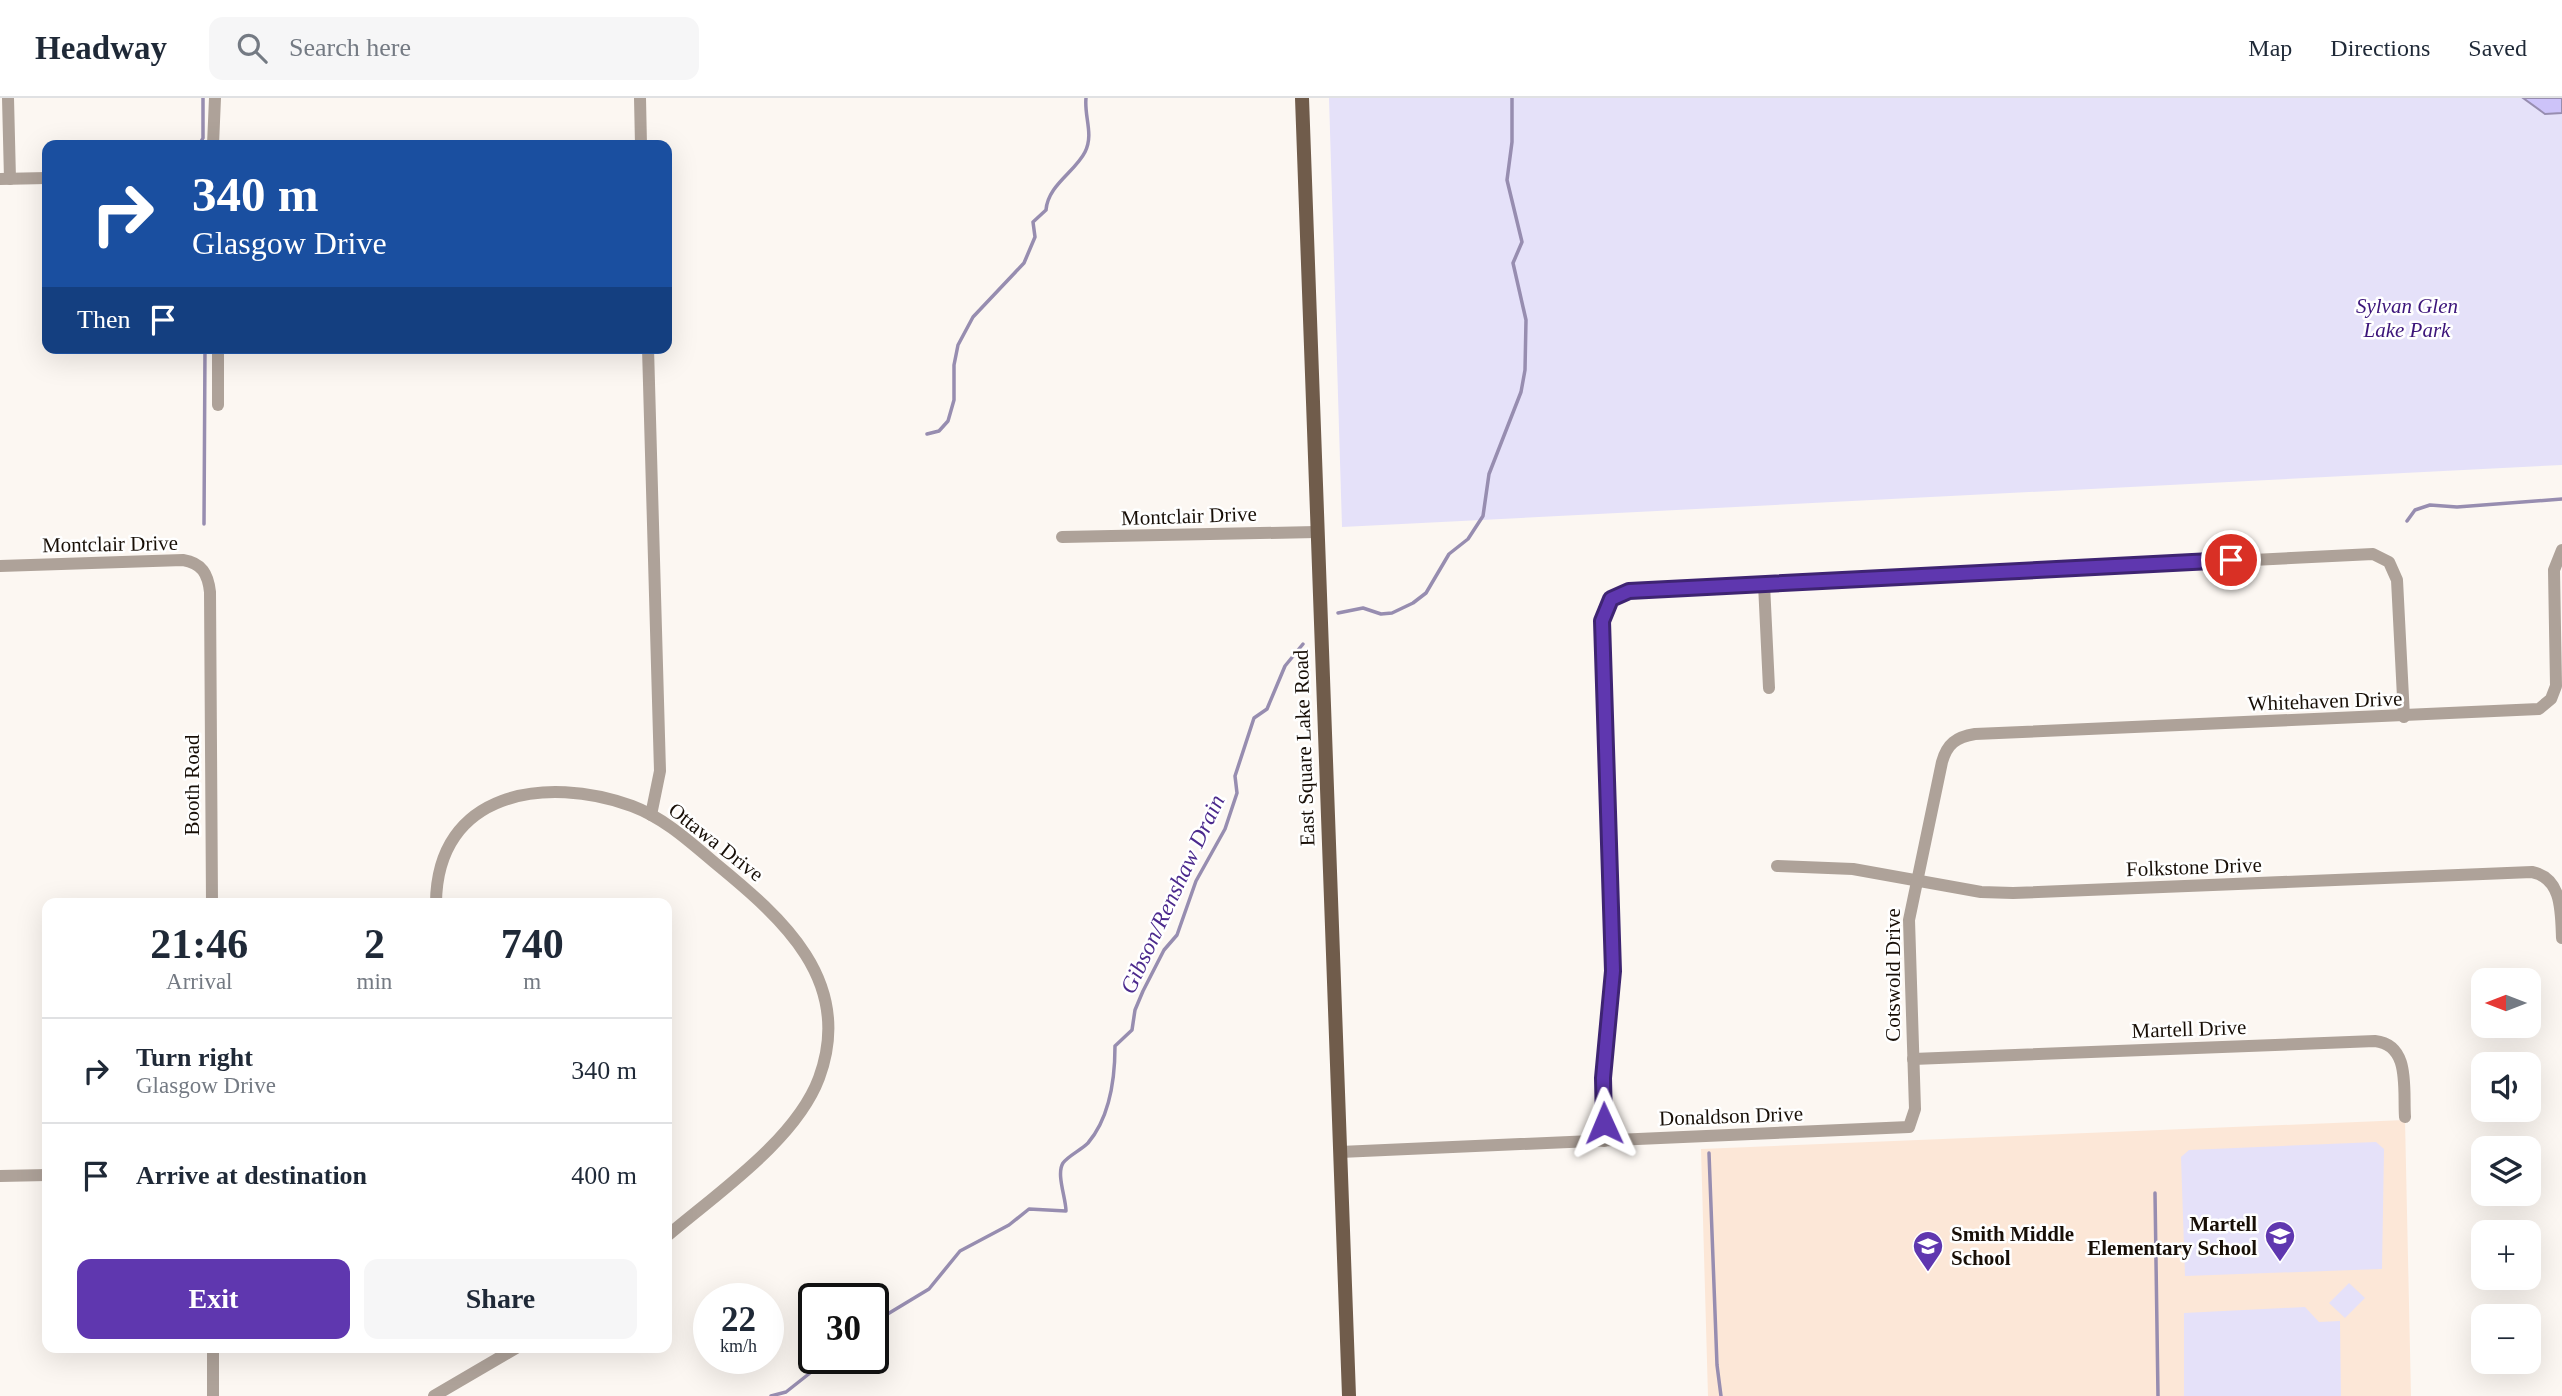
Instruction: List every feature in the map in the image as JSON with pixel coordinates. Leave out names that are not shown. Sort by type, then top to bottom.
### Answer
[{"type":"main road","name":"East Square Lake Road","points":[[1302,98],[1349,1396]]},
{"type":"street","points":[[8,98],[5,179],[42,178]]},
{"type":"street","points":[[213,140],[215,98]]},
{"type":"street","points":[[640,98],[641,140]]},
{"type":"street","points":[[218,354],[218,405]]},
{"type":"street","name":"Ottawa Drive","points":[[648,354],[660,771],[651,815],[671,827],[731,876],[787,929],[818,975],[828,1020],[820,1077],[796,1117],[757,1158],[672,1232]]},
{"type":"street","name":"Montclair Drive","points":[[1062,537],[1316,532]]},
{"type":"street","name":"Whitehaven Drive","points":[[1949,746],[1960,737],[1975,734],[2519,712],[2546,705],[2556,686],[2553,570],[2562,550]]},
{"type":"street","points":[[1604,1141],[1603,1078],[1613,971],[1602,621],[1611,599],[1629,591],[2373,554],[2389,562],[2397,580],[2404,717]]},
{"type":"street","name":"Montclair Drive","points":[[0,566],[171,560],[195,563],[205,572],[209,584],[211,667]]},
{"type":"street","points":[[1764,584],[1769,688]]},
{"type":"street","name":"Booth Road","points":[[211,667],[212,898]]},
{"type":"street","name":"Cotswold Drive","points":[[1913,1124],[1909,920],[1942,762],[1949,746]]},
{"type":"street","points":[[437,898],[440,868],[452,841],[470,818],[495,802],[531,794],[578,794],[619,802],[651,815]]},
{"type":"street","name":"Folkstone Drive","points":[[1777,866],[1853,869],[1981,892],[2013,894],[2532,873],[2547,877],[2557,888],[2562,938]]},
{"type":"street","name":"Martell Drive","points":[[1913,1059],[2375,1041],[2388,1043],[2401,1059],[2405,1116]]},
{"type":"street","name":"Donaldson Drive","points":[[1340,1152],[1900,1128],[1913,1124]]},
{"type":"street","points":[[0,1176],[42,1175]]},
{"type":"street","points":[[213,1353],[213,1396]]},
{"type":"street","points":[[434,1396],[507,1353]]},
{"type":"shaded area","points":[[2523,98],[2562,98],[2562,113],[2545,114]]},
{"type":"shaded area","name":"Smith Middle School","points":[[2405,1120],[2411,1396],[1708,1396],[1701,1149]]},
{"type":"green space","name":"Sylvan Glen Lake Park","points":[[1329,98],[2562,98],[2562,465],[1342,527]]},
{"type":"green space","points":[[2376,1142],[2384,1149],[2382,1269],[2185,1276],[2181,1157],[2189,1150]]},
{"type":"green space","points":[[2349,1283],[2365,1298],[2345,1318],[2329,1303]]},
{"type":"green space","points":[[2305,1307],[2319,1322],[2340,1321],[2341,1396],[2184,1396],[2184,1313]]},
{"type":"waterway","points":[[202,140],[203,98]]},
{"type":"waterway","points":[[927,434],[939,431],[948,421],[954,400],[954,365],[958,345],[973,317],[1024,263],[1035,237],[1033,222],[1046,210],[1052,193],[1085,152],[1089,139],[1086,98]]},
{"type":"waterway","name":"Gibson/Renshaw Drain","points":[[1338,613],[1363,608],[1381,614],[1392,613],[1413,603],[1426,593],[1449,554],[1468,539],[1483,516],[1489,474],[1521,392],[1525,370],[1526,320],[1513,263],[1522,242],[1507,180],[1512,142],[1512,98]]},
{"type":"waterway","points":[[204,524],[205,354]]},
{"type":"waterway","points":[[2407,521],[2415,510],[2430,505],[2457,507],[2562,499]]},
{"type":"waterway","name":"Gibson/Renshaw Drain","points":[[889,1313],[929,1289],[960,1251],[1009,1225],[1029,1209],[1066,1211],[1061,1180],[1063,1163],[1088,1143],[1101,1122],[1110,1097],[1115,1046],[1132,1030],[1135,1010],[1143,991],[1164,950],[1177,935],[1196,881],[1225,829],[1237,793],[1235,776],[1254,718],[1267,709],[1285,666],[1303,644]]},
{"type":"waterway","points":[[1709,1153],[1717,1365],[1721,1396]]},
{"type":"waterway","points":[[2155,1193],[2158,1396]]},
{"type":"waterway","name":"Gibson/Renshaw Drain","points":[[771,1396],[786,1392],[809,1374]]},
{"type":"place","name":"Martell Elementary School","points":[[2280,1263]]},
{"type":"place","name":"Smith Middle School","points":[[1928,1273]]},
{"type":"route","points":[[1604,1123],[1603,1078],[1613,971],[1602,621],[1611,599],[1629,591],[2231,560]]}]
